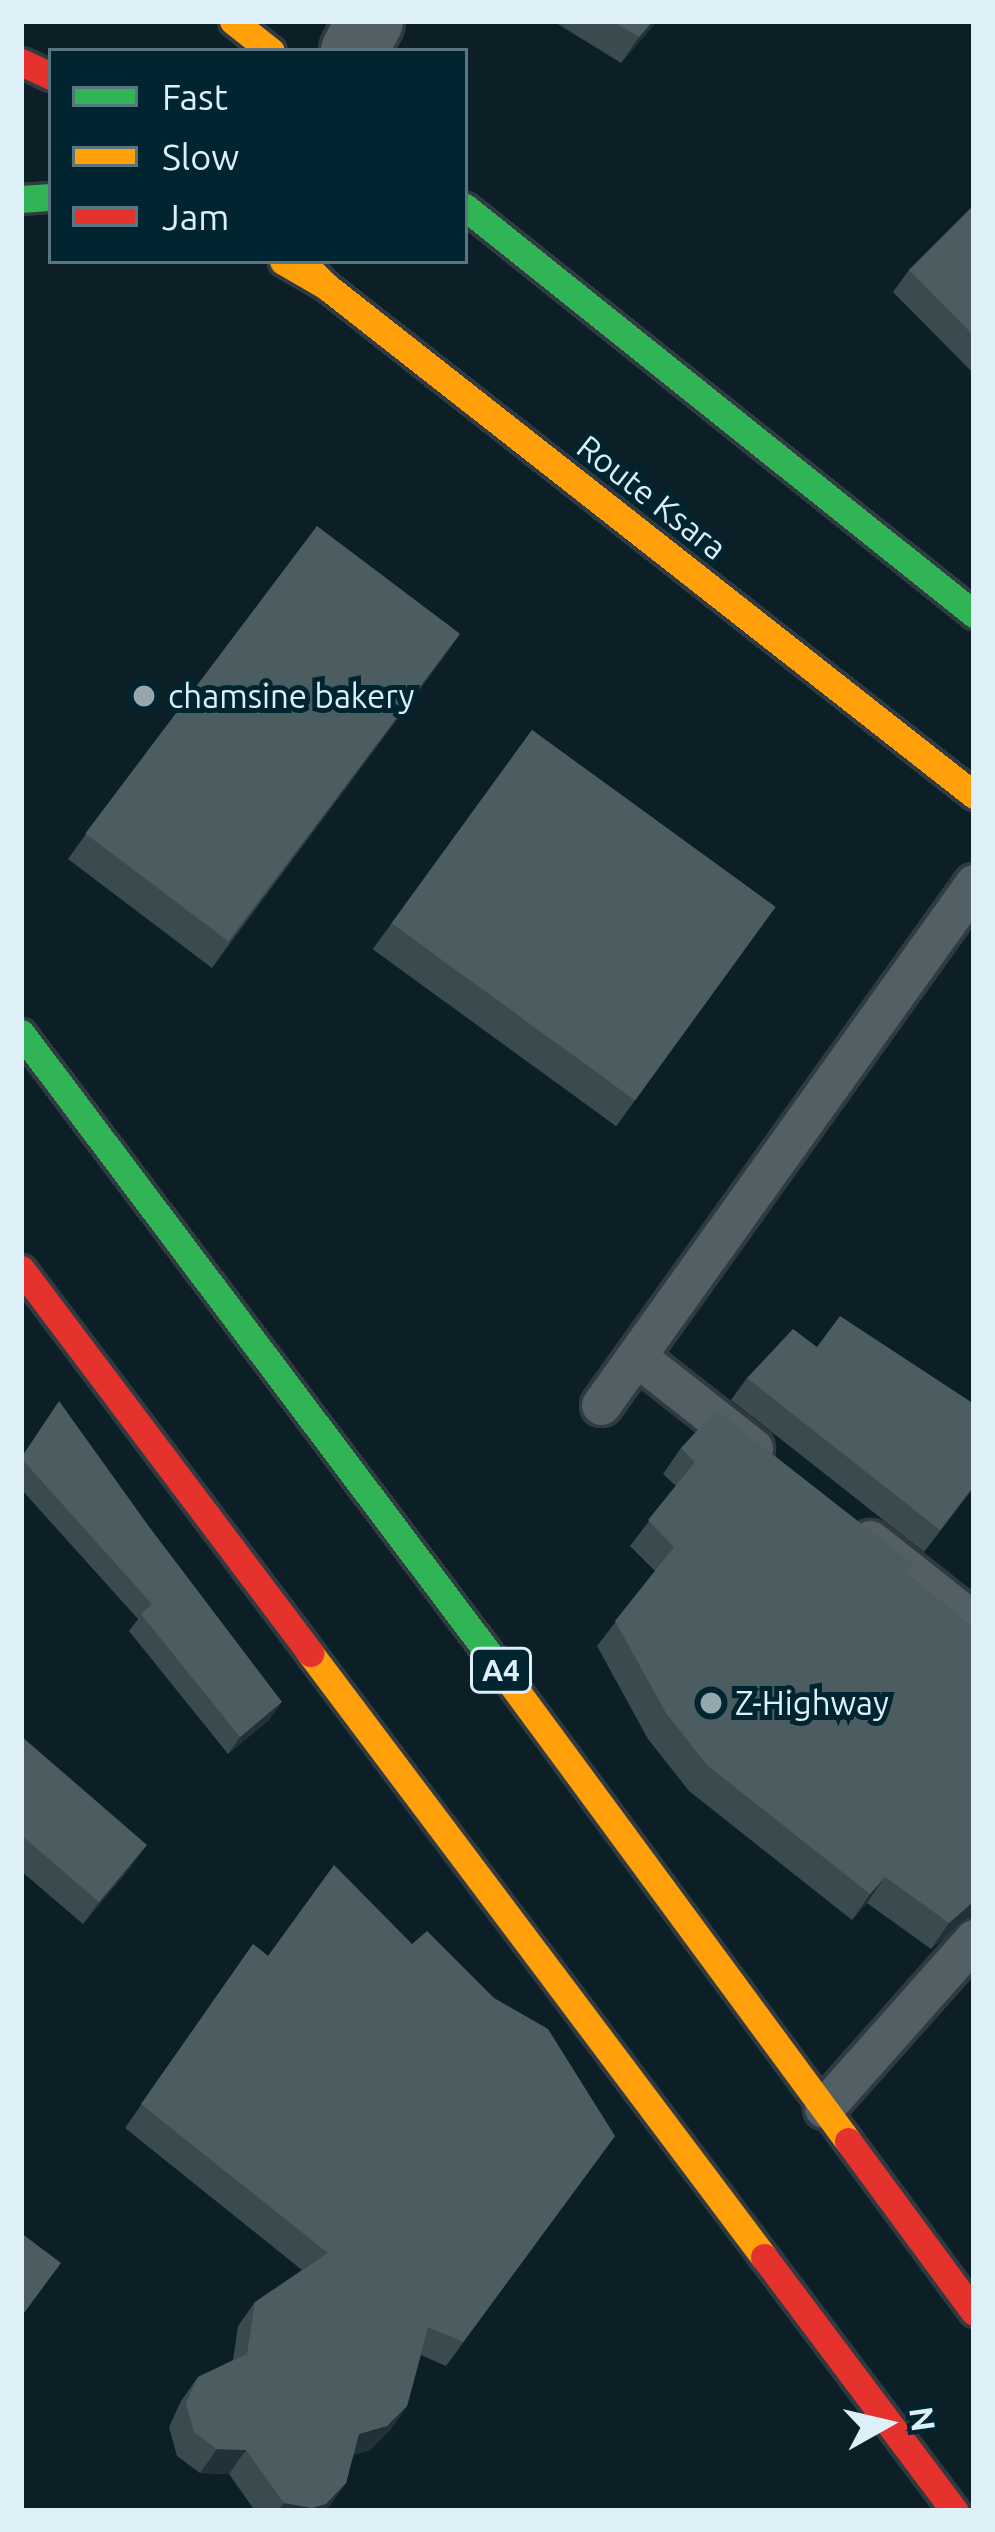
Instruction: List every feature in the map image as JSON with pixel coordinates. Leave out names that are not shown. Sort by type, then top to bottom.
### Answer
[{"type":"main road","points":[[233,21],[267,48]]},
{"type":"main road","points":[[468,209],[974,614]]},
{"type":"main road","name":"Route Ksara","points":[[288,264],[326,286],[974,795]]},
{"type":"main road","points":[[304,264],[326,286]]},
{"type":"main road","name":"A4","points":[[21,1033],[333,1442],[974,2312]]},
{"type":"main road","points":[[21,1268],[955,2511]]},
{"type":"street","points":[[356,48],[370,21]]},
{"type":"lane","points":[[601,1405],[974,884]]},
{"type":"lane","points":[[636,1356],[786,1474]]},
{"type":"lane","points":[[842,1519],[974,1622]]},
{"type":"lane","points":[[824,2108],[974,1940]]},
{"type":"building","points":[[612,21],[653,21],[639,37]]},
{"type":"building","points":[[974,205],[974,336],[909,270]]},
{"type":"building","points":[[317,526],[460,634],[228,941],[85,833]]},
{"type":"building","points":[[532,730],[776,907],[635,1100],[392,923]]},
{"type":"building","points":[[840,1316],[974,1404],[974,1485],[940,1530],[747,1378],[793,1329],[817,1347]]},
{"type":"building","points":[[59,1401],[282,1702],[240,1737],[141,1614],[152,1604],[21,1458]]},
{"type":"building","points":[[716,1410],[914,1565],[907,1574],[974,1629],[974,1901],[949,1923],[885,1877],[870,1894],[707,1765],[666,1713],[615,1621],[674,1547],[648,1520],[695,1462],[681,1448]]},
{"type":"building","points":[[21,1736],[147,1845],[99,1902],[21,1835]]},
{"type":"building","points":[[334,1865],[412,1944],[427,1931],[494,1998],[548,2029],[615,2136],[463,2342],[428,2327],[407,2406],[387,2426],[359,2434],[346,2483],[326,2504],[312,2508],[284,2503],[246,2450],[217,2449],[194,2432],[186,2403],[198,2377],[247,2354],[255,2302],[328,2253],[141,2104],[253,1944],[268,1956]]},
{"type":"building","points":[[21,2233],[61,2263],[21,2317]]},
{"type":"traffic: fast","points":[[21,199],[48,197]]},
{"type":"traffic: fast","points":[[468,209],[974,614]]},
{"type":"traffic: fast","points":[[21,1033],[510,1682]]},
{"type":"traffic: slow","points":[[233,21],[267,48]]},
{"type":"traffic: slow","points":[[288,264],[326,286],[974,795]]},
{"type":"traffic: slow","points":[[304,264],[326,286]]},
{"type":"traffic: slow","points":[[310,1653],[764,2257]]},
{"type":"traffic: slow","points":[[510,1682],[848,2141]]},
{"type":"traffic: jam","points":[[21,62],[48,75]]},
{"type":"traffic: jam","points":[[21,1269],[310,1653]]},
{"type":"traffic: jam","points":[[848,2141],[974,2312]]},
{"type":"traffic: jam","points":[[764,2257],[955,2511]]},
{"type":"place","name":"chamsine bakery","points":[[144,696]]},
{"type":"place","name":"Z-Highway","points":[[711,1703]]}]
